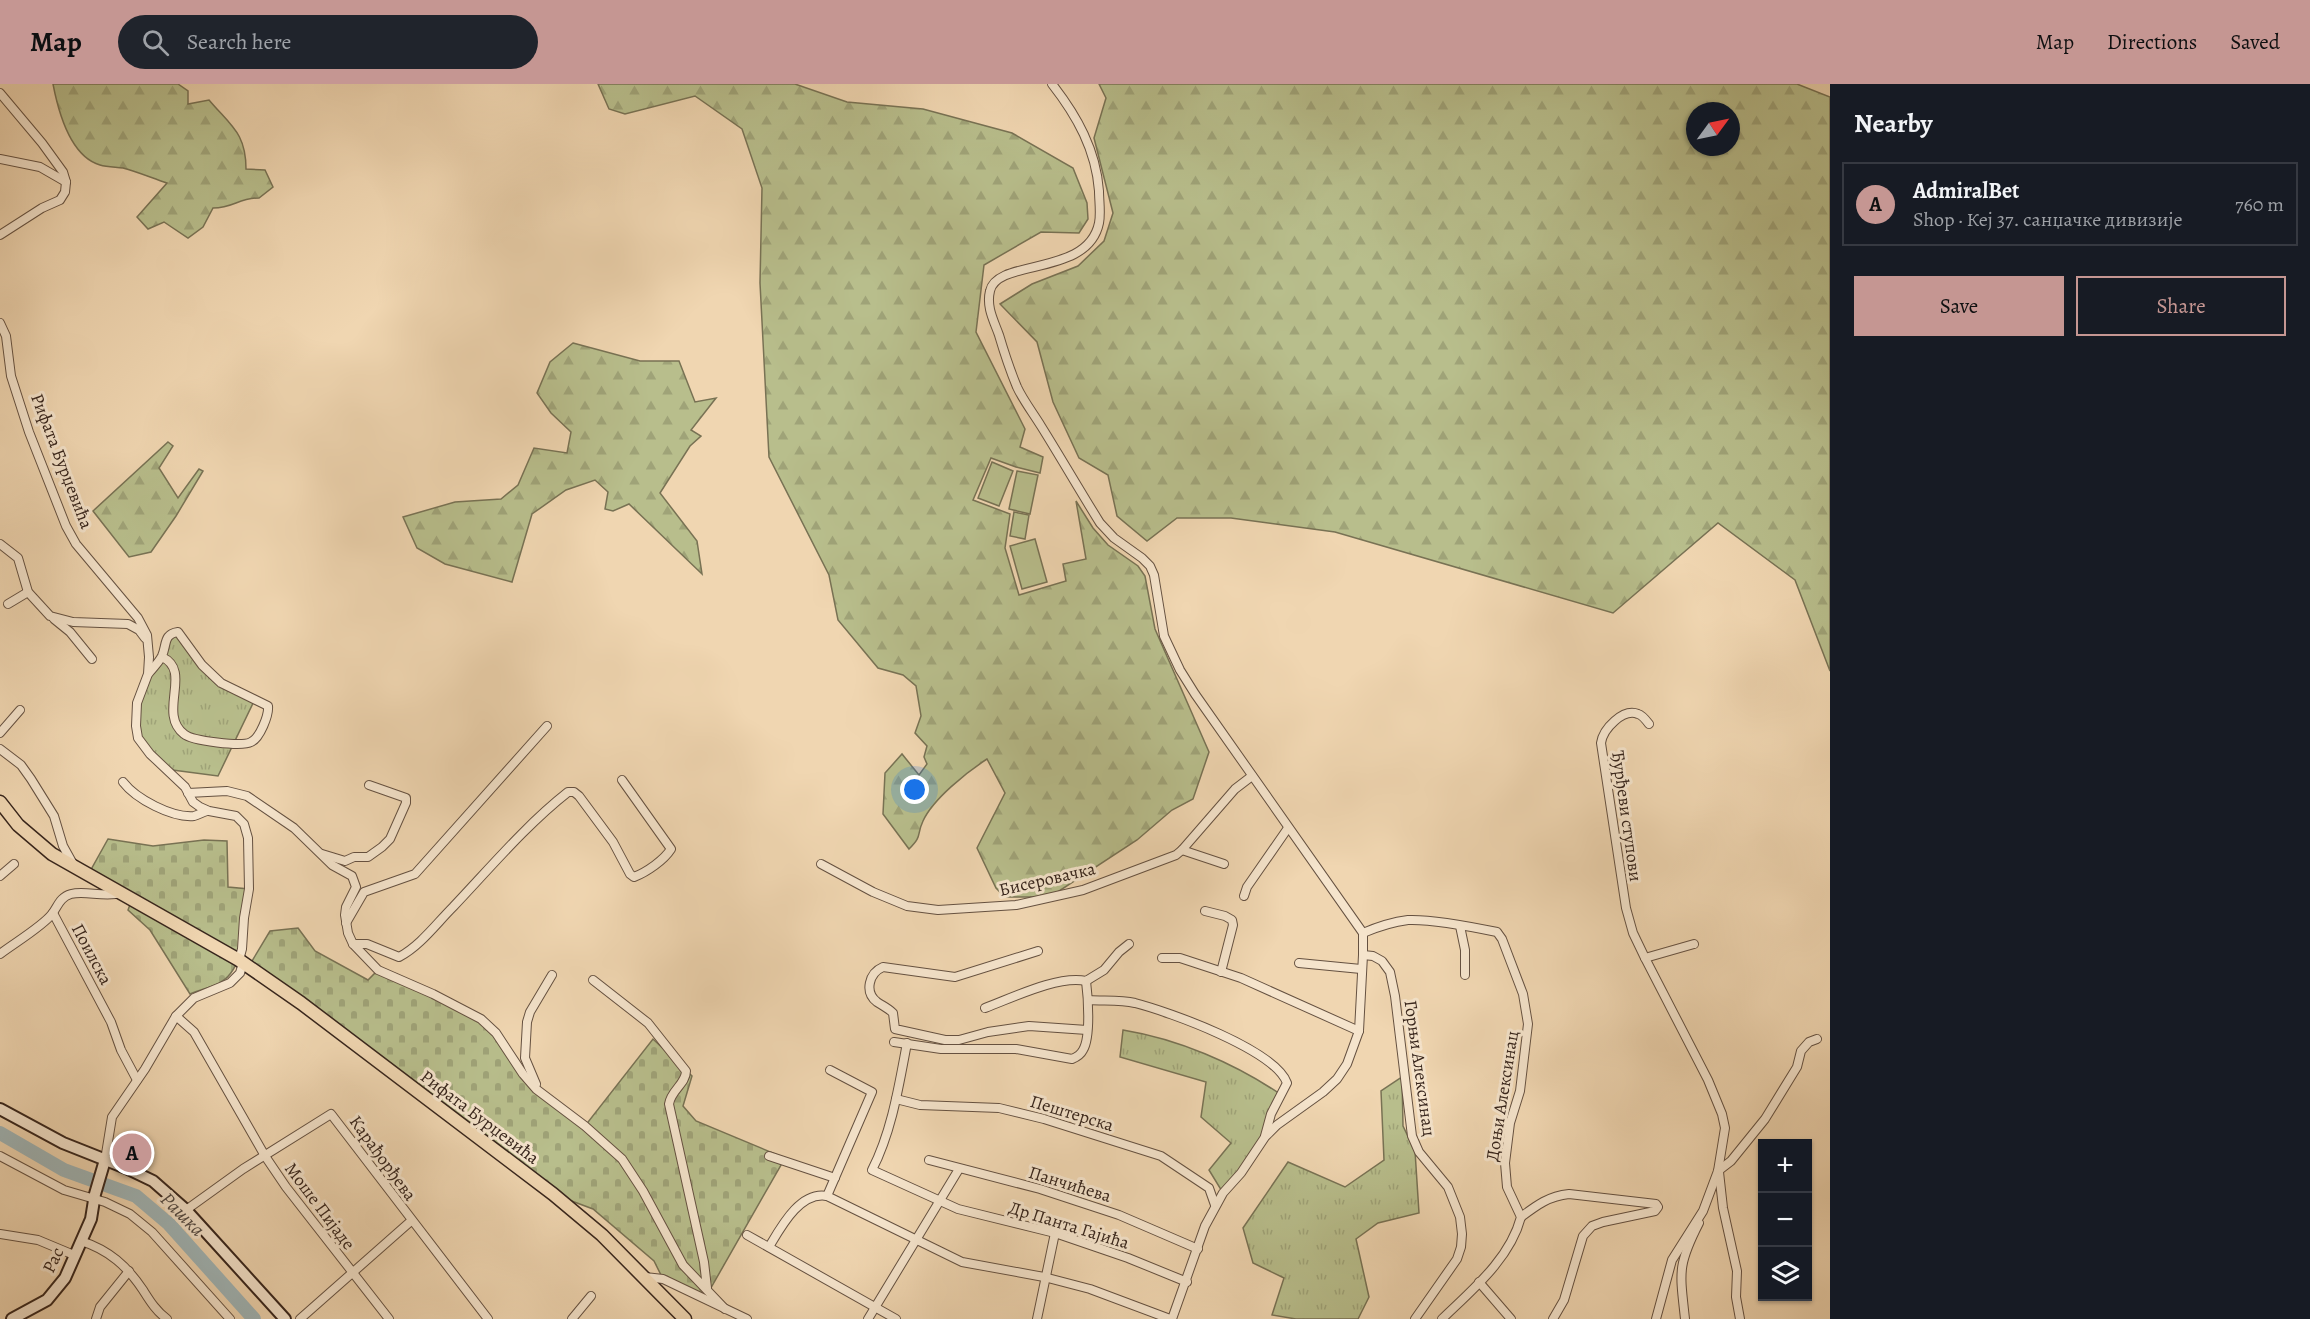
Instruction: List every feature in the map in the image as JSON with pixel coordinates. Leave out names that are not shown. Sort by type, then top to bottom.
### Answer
[{"type":"main road","name":"Рифата Бурџевића","points":[[0,802],[27,834],[52,854],[241,962],[309,1009],[553,1194],[602,1235],[685,1319]]},
{"type":"street","points":[[769,1247],[787,1217],[812,1196],[827,1196],[962,1262],[1044,1277],[1090,1289],[1171,1319],[1187,1282],[1205,1226],[1215,1206],[1265,1137],[1337,1079],[1347,1064],[1359,1030],[1363,933],[1209,717],[1180,670],[1164,636],[1154,575],[1150,566],[1114,538],[1100,523],[1017,387],[989,307],[990,290],[996,282],[1012,272],[1046,266],[1075,253],[1087,244],[1099,222],[1097,175],[1090,150],[1081,126],[1052,84]]},
{"type":"street","points":[[0,93],[42,143],[63,172],[66,182],[65,192],[60,200],[34,213],[0,235]]},
{"type":"street","points":[[0,159],[40,167],[66,182]]},
{"type":"street","name":"Рифата Бурџевића","points":[[0,323],[6,336],[11,376],[32,443],[66,526],[76,544],[142,624],[147,635],[148,674]]},
{"type":"street","points":[[0,544],[18,558],[28,592],[50,616],[70,632],[92,659]]},
{"type":"street","points":[[8,604],[28,592]]},
{"type":"street","points":[[50,616],[73,622],[128,624],[139,630],[148,646]]},
{"type":"street","name":"Рифата Бурџевића","points":[[162,657],[171,662],[176,672],[173,718],[180,730],[191,738],[248,744],[257,736],[268,711],[266,703],[221,682],[202,665],[178,632],[172,633],[166,640],[162,657],[148,674],[137,704],[138,738],[194,802],[207,811]]},
{"type":"street","points":[[0,734],[20,710]]},
{"type":"street","name":"Ђурђеви ступови","points":[[1649,724],[1635,712],[1627,714],[1612,724],[1602,736],[1601,743],[1626,909],[1633,933],[1708,1080],[1722,1114],[1725,1128],[1718,1171],[1704,1211],[1680,1244],[1672,1260],[1656,1319]]},
{"type":"street","points":[[346,923],[364,892],[416,874],[547,726]]},
{"type":"street","points":[[0,749],[21,765],[37,789],[54,816],[63,846],[76,869]]},
{"type":"street","name":"Бисеровачка","points":[[821,864],[873,892],[907,906],[938,910],[1016,905],[1072,892],[1176,855],[1235,789],[1252,776]]},
{"type":"street","points":[[353,944],[367,944],[399,957],[407,953],[509,848],[568,792],[574,792],[579,796],[613,842],[630,874],[634,877],[641,874],[668,855],[671,849],[622,780]]},
{"type":"street","points":[[104,1163],[112,1117],[176,1016],[194,998],[230,983],[240,973],[244,918],[249,889],[247,835],[244,824],[236,816],[207,811],[195,816],[182,815],[140,799],[123,782]]},
{"type":"street","points":[[320,853],[348,861],[354,857],[372,855],[390,839],[406,803],[406,798],[369,785]]},
{"type":"street","points":[[188,793],[226,791],[247,795],[294,828],[332,865],[349,874],[355,881],[356,887],[345,911],[348,933],[353,944],[378,970],[433,994],[481,1019],[502,1039],[518,1067],[537,1089],[585,1126],[622,1159],[644,1191],[683,1265],[725,1309]]},
{"type":"street","points":[[1244,896],[1247,887],[1288,828]]},
{"type":"street","points":[[1182,850],[1224,864]]},
{"type":"street","points":[[0,876],[14,864]]},
{"type":"street","name":"Поилска","points":[[122,893],[105,896],[69,895],[62,898],[53,913],[111,1022],[121,1050],[137,1080]]},
{"type":"street","points":[[1205,911],[1232,920],[1233,925],[1221,972]]},
{"type":"street","points":[[0,954],[53,913]]},
{"type":"street","points":[[1363,933],[1408,920],[1460,926],[1465,950],[1465,975]]},
{"type":"street","name":"Доњи Алексинац","points":[[1460,926],[1497,932],[1502,939],[1523,994],[1528,1024],[1520,1091],[1510,1123],[1504,1163],[1507,1187],[1521,1217]]},
{"type":"street","points":[[985,1008],[1075,979],[1086,981],[1104,970],[1129,944]]},
{"type":"street","points":[[1645,958],[1694,944]]},
{"type":"street","points":[[1038,951],[955,978],[883,967],[876,970],[870,978],[869,986],[877,1002],[893,1013],[895,1029],[945,1040],[959,1040],[988,1032],[1029,1026],[1087,1030]]},
{"type":"street","name":"Горњи Алексинац","points":[[1363,955],[1382,961],[1390,972],[1412,1136],[1419,1152],[1448,1187],[1460,1218],[1461,1247],[1456,1259],[1415,1319]]},
{"type":"street","points":[[1162,958],[1180,958],[1241,978],[1359,1030]]},
{"type":"street","points":[[1299,963],[1361,969]]},
{"type":"street","points":[[537,1089],[525,1058],[527,1022],[530,1012],[552,975]]},
{"type":"street","points":[[592,980],[648,1023],[686,1071],[685,1079],[671,1094],[669,1104],[704,1262],[707,1288]]},
{"type":"street","points":[[894,1042],[941,1049],[1016,1049],[1072,1059],[1083,1050],[1087,1042],[1089,1000],[1086,981]]},
{"type":"street","points":[[1089,1000],[1133,1002],[1186,1019],[1243,1046],[1283,1072],[1287,1083],[1271,1114],[1265,1137]]},
{"type":"street","name":"Моше Пијаде","points":[[176,1016],[194,1032],[265,1156],[301,1209],[389,1319]]},
{"type":"street","name":"Ђурђеви ступови","points":[[1718,1171],[1731,1161],[1765,1119],[1797,1067],[1802,1051],[1809,1042],[1817,1039]]},
{"type":"street","points":[[896,1100],[907,1043]]},
{"type":"street","points":[[827,1196],[872,1092],[830,1070]]},
{"type":"street","name":"Др Панта Гајића","points":[[896,1100],[887,1132],[872,1170],[958,1209],[1055,1233],[1128,1258],[1187,1282]]},
{"type":"street","name":"Пештерска","points":[[896,1100],[920,1105],[999,1108],[1044,1119],[1161,1156],[1209,1188],[1215,1206]]},
{"type":"street","points":[[0,1109],[104,1163],[153,1181],[186,1210],[285,1319]]},
{"type":"street","name":"Карађорђева","points":[[299,1134],[326,1116],[333,1116],[488,1319]]},
{"type":"street","name":"Моше Пијаде","points":[[186,1210],[228,1179],[299,1134]]},
{"type":"street","points":[[0,1156],[64,1190],[94,1196],[123,1210],[145,1226],[230,1319]]},
{"type":"street","points":[[770,1156],[835,1178]]},
{"type":"street","name":"Панчићева","points":[[929,1160],[1040,1190],[1119,1215],[1198,1249]]},
{"type":"street","name":"Рас","points":[[12,1319],[36,1307],[52,1295],[65,1278],[91,1219],[94,1196],[104,1163]]},
{"type":"street","points":[[868,1319],[959,1169]]},
{"type":"street","points":[[1718,1171],[1723,1208],[1737,1271],[1736,1297],[1740,1319]]},
{"type":"street","points":[[1442,1319],[1494,1265],[1517,1232],[1521,1217],[1545,1200],[1563,1194],[1656,1204],[1658,1209],[1655,1212],[1603,1222],[1592,1226],[1583,1236],[1564,1300],[1553,1319]]},
{"type":"street","points":[[1685,1319],[1680,1273],[1682,1262],[1704,1211]]},
{"type":"street","name":"Карађорђева","points":[[380,1247],[411,1221]]},
{"type":"street","points":[[1037,1315],[1055,1233]]},
{"type":"street","points":[[0,1234],[30,1238],[74,1255]]},
{"type":"street","points":[[747,1236],[896,1319]]},
{"type":"street","points":[[81,1241],[105,1251],[129,1271],[156,1310],[167,1319]]},
{"type":"street","name":"Моше Пијаде","points":[[300,1319],[380,1247]]},
{"type":"street","points":[[96,1319],[110,1294],[129,1271]]},
{"type":"street","points":[[645,1277],[663,1279],[747,1319]]},
{"type":"street","points":[[1479,1282],[1510,1318]]},
{"type":"street","points":[[572,1319],[591,1296]]},
{"type":"green space","points":[[53,84],[178,84],[188,91],[188,104],[209,100],[240,138],[246,169],[265,170],[273,187],[259,198],[213,208],[203,227],[188,238],[164,222],[148,229],[137,217],[167,183],[123,168],[103,166],[90,160],[73,142],[67,131]]},
{"type":"green space","points":[[598,84],[795,84],[847,102],[923,109],[1012,133],[1073,168],[1087,203],[1088,219],[1079,233],[1041,232],[984,265],[976,332],[1025,429],[1020,447],[1043,457],[1040,473],[991,458],[973,500],[1010,514],[1005,548],[1019,595],[1066,581],[1063,564],[1086,559],[1076,501],[1093,528],[1108,545],[1138,566],[1145,576],[1155,629],[1209,752],[1193,799],[1172,810],[1137,840],[1050,897],[1005,897],[996,888],[977,848],[1005,793],[987,759],[934,804],[923,821],[918,838],[909,849],[883,814],[885,773],[902,754],[919,775],[927,764],[924,757],[927,746],[915,733],[921,716],[916,686],[903,675],[878,668],[838,620],[829,575],[769,457],[760,283],[762,188],[742,129],[695,96],[625,114],[609,109]]},
{"type":"green space","points":[[1099,84],[1797,84],[1830,97],[1830,671],[1795,580],[1718,523],[1613,613],[1335,532],[1231,518],[1177,518],[1147,541],[1117,516],[1108,475],[1079,458],[1053,402],[1037,342],[1000,304],[1032,284],[1078,266],[1104,241],[1113,213],[1094,138],[1106,98]]},
{"type":"green space","points":[[573,343],[640,361],[679,361],[695,402],[716,398],[691,430],[701,436],[690,446],[660,493],[697,541],[702,574],[629,504],[613,511],[605,509],[608,492],[595,480],[566,490],[532,514],[512,582],[445,564],[417,548],[403,517],[455,502],[501,499],[518,485],[534,448],[567,453],[571,432],[551,413],[537,393],[550,362]]},
{"type":"green space","points":[[168,442],[173,446],[159,468],[178,498],[199,469],[203,471],[151,552],[129,557],[93,511]]},
{"type":"green space","points":[[992,462],[1013,471],[999,506],[978,498]]},
{"type":"green space","points":[[1017,471],[1038,475],[1030,514],[1009,509]]},
{"type":"green space","points":[[1014,512],[1029,515],[1025,539],[1010,536]]},
{"type":"green space","points":[[1035,539],[1047,582],[1022,589],[1010,546]]},
{"type":"green space","points":[[174,632],[221,683],[255,699],[218,776],[165,769],[137,734],[140,693]]},
{"type":"green space","points":[[108,839],[153,846],[204,840],[227,841],[228,887],[249,889],[240,954],[236,965],[221,982],[190,994],[150,930],[128,910],[132,899],[88,875]]},
{"type":"green space","points":[[298,928],[315,951],[368,980],[378,970],[491,1027],[523,1074],[585,1126],[653,1039],[692,1076],[683,1106],[696,1121],[785,1158],[704,1300],[663,1279],[654,1261],[593,1209],[553,1194],[249,966],[270,931]]},
{"type":"green space","points":[[1123,1030],[1164,1039],[1225,1062],[1280,1094],[1265,1137],[1223,1193],[1209,1170],[1231,1143],[1201,1117],[1206,1082],[1120,1057]]},
{"type":"green space","points":[[1402,1077],[1403,1126],[1415,1151],[1419,1213],[1378,1223],[1356,1239],[1369,1297],[1358,1319],[1296,1319],[1272,1315],[1284,1278],[1253,1263],[1243,1228],[1288,1162],[1345,1187],[1384,1160],[1381,1091]]},
{"type":"waterway","name":"Рашка","points":[[0,1133],[64,1170],[136,1196],[169,1224],[254,1319]]},
{"type":"place","name":"AdmiralBet","points":[[132,1153]]}]
